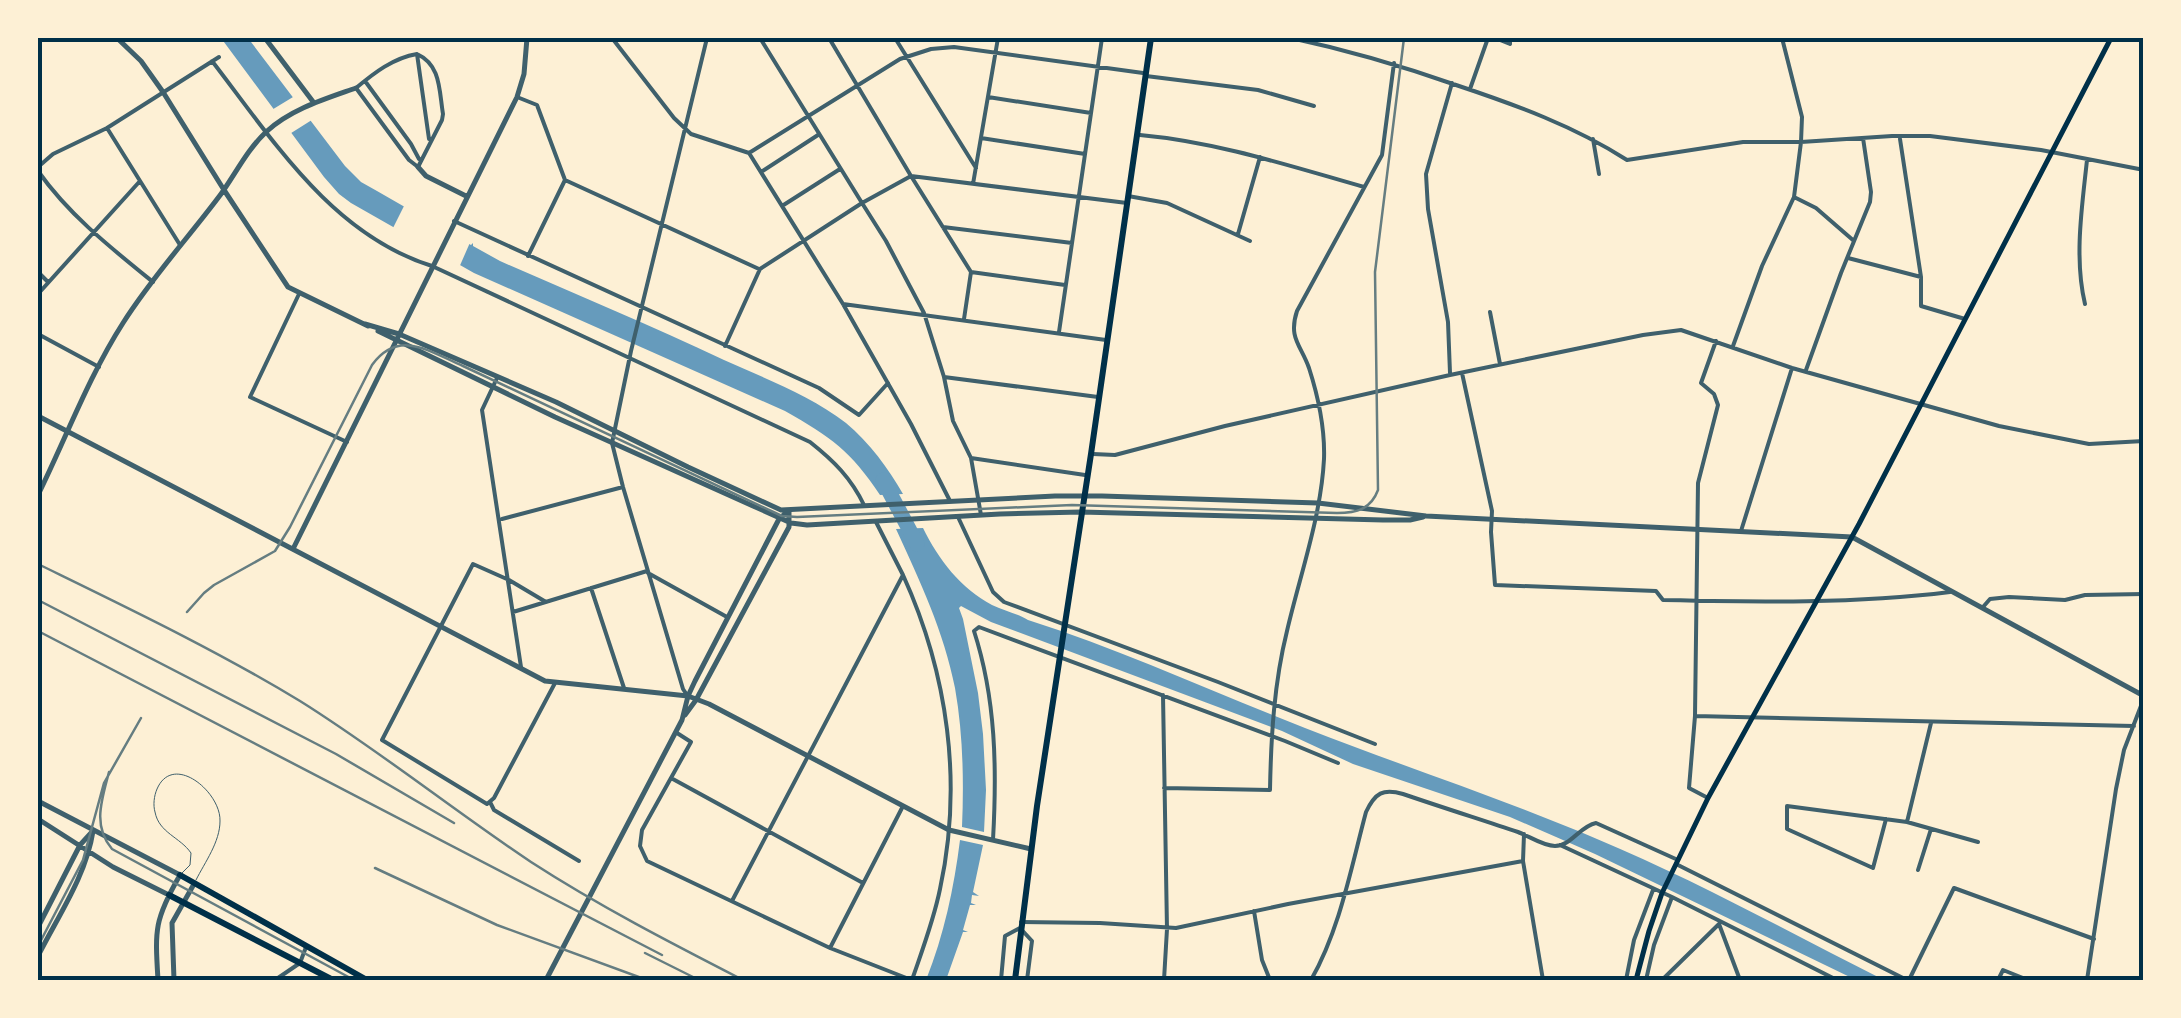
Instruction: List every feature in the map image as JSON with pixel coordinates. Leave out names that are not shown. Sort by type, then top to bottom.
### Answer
[{"type":"main road","points":[[1015,980],[1059,653],[1151,38]]},
{"type":"main road","points":[[1636,980],[1663,891],[1708,798],[1922,405],[2111,38]]},
{"type":"main road","points":[[180,875],[367,980]]},
{"type":"main road","points":[[169,895],[333,980]]},
{"type":"street","points":[[116,38],[141,62],[163,92],[288,287],[365,324],[556,402],[774,508],[1084,496],[1318,502],[1426,516],[1852,537],[2144,697],[2124,750],[2116,789],[2087,980]]},
{"type":"street","points":[[266,38],[311,104]]},
{"type":"street","points":[[294,549],[517,96],[527,38]]},
{"type":"street","points":[[612,38],[686,130],[749,154],[844,304],[950,501]]},
{"type":"street","points":[[688,696],[622,486],[612,442],[707,38]]},
{"type":"street","points":[[760,38],[886,241],[924,313],[954,421],[971,458],[980,515]]},
{"type":"street","points":[[829,38],[970,272],[964,319]]},
{"type":"street","points":[[895,38],[976,168]]},
{"type":"street","points":[[973,184],[998,38]]},
{"type":"street","points":[[1059,332],[1102,38]]},
{"type":"street","points":[[1291,38],[1394,63],[1470,89],[1564,124],[1627,160],[1743,142],[1930,136],[2052,152],[2144,170]]},
{"type":"street","points":[[1470,89],[1488,38]]},
{"type":"street","points":[[1495,38],[1510,44],[1510,38]]},
{"type":"street","points":[[1733,346],[1762,266],[1794,197],[1802,117],[1782,38]]},
{"type":"street","points":[[749,154],[906,56],[954,46],[1258,90],[1314,106]]},
{"type":"street","points":[[417,54],[429,142]]},
{"type":"street","points":[[38,495],[98,366],[123,323],[266,131],[311,104],[356,88],[372,74],[417,54],[436,70],[443,114],[418,163]]},
{"type":"street","points":[[153,282],[92,232],[56,196],[38,169],[52,154],[107,128],[219,58]]},
{"type":"street","points":[[212,62],[340,215],[384,247],[433,263],[810,442],[850,478],[864,505]]},
{"type":"street","points":[[1164,788],[1270,790],[1271,735],[1286,634],[1324,462],[1318,405],[1309,368],[1293,336],[1293,322],[1382,154],[1394,63]]},
{"type":"street","points":[[364,81],[411,144],[426,176],[466,196]]},
{"type":"street","points":[[1450,375],[1448,322],[1428,209],[1426,174],[1452,83]]},
{"type":"street","points":[[356,88],[409,160],[418,163]]},
{"type":"street","points":[[517,96],[536,105],[565,180],[760,269]]},
{"type":"street","points":[[988,97],[1091,113]]},
{"type":"street","points":[[107,128],[180,246]]},
{"type":"street","points":[[760,172],[818,134]]},
{"type":"street","points":[[1138,135],[1260,157],[1364,187]]},
{"type":"street","points":[[1900,136],[1921,277],[1921,306],[1966,320]]},
{"type":"street","points":[[981,138],[1085,154]]},
{"type":"street","points":[[1805,372],[1870,202],[1863,138]]},
{"type":"street","points":[[1593,139],[1599,174]]},
{"type":"street","points":[[1238,235],[1260,157]]},
{"type":"street","points":[[2085,304],[2080,281],[2087,160]]},
{"type":"street","points":[[782,206],[840,169]]},
{"type":"street","points":[[725,346],[760,269],[911,176],[1079,198],[1167,203],[1250,240]]},
{"type":"street","points":[[528,256],[565,180]]},
{"type":"street","points":[[38,294],[140,182]]},
{"type":"street","points":[[1794,197],[1816,208],[1854,242]]},
{"type":"street","points":[[453,224],[818,388],[859,415],[888,383]]},
{"type":"street","points":[[943,227],[1072,243]]},
{"type":"street","points":[[1848,258],[1921,277]]},
{"type":"street","points":[[38,272],[48,282]]},
{"type":"street","points":[[970,272],[1066,286]]},
{"type":"street","points":[[299,294],[250,397],[347,442]]},
{"type":"street","points":[[844,304],[1106,340]]},
{"type":"street","points":[[1490,312],[1500,364]]},
{"type":"street","points":[[1091,454],[1116,455],[1462,372],[1673,330],[1805,372],[2000,426],[2089,444],[2144,442]]},
{"type":"street","points":[[38,334],[98,366]]},
{"type":"street","points":[[398,338],[790,523],[1081,512],[1314,519],[1410,520],[1426,516]]},
{"type":"street","points":[[1708,798],[1690,788],[1695,716],[1698,483],[1718,405],[1714,394],[1701,382],[1716,341]]},
{"type":"street","points":[[1741,530],[1792,368]]},
{"type":"street","points":[[1462,372],[1492,511],[1495,585],[1656,591],[1663,600],[1815,602],[1952,592]]},
{"type":"street","points":[[944,376],[1098,397]]},
{"type":"street","points":[[497,378],[482,410],[521,668]]},
{"type":"street","points":[[38,416],[545,681],[688,696],[949,830],[1031,848]]},
{"type":"street","points":[[971,458],[1087,475]]},
{"type":"street","points":[[500,520],[622,486]]},
{"type":"street","points":[[682,720],[688,696],[779,519],[789,510]]},
{"type":"street","points":[[546,980],[675,732],[790,523],[789,510]]},
{"type":"street","points":[[958,517],[993,592],[1004,602],[1375,744]]},
{"type":"street","points":[[675,732],[690,742],[642,830],[640,846],[647,861],[830,948],[912,979],[940,891],[949,830],[950,740],[933,654],[918,608],[876,522]]},
{"type":"street","points":[[546,602],[473,564],[382,740],[487,804],[494,798],[555,683]]},
{"type":"street","points":[[514,612],[648,572],[728,618]]},
{"type":"street","points":[[732,901],[903,575]]},
{"type":"street","points":[[591,588],[624,690]]},
{"type":"street","points":[[1982,608],[1990,599],[2009,597],[2065,600],[2085,595],[2144,594]]},
{"type":"street","points":[[991,840],[995,802],[992,710],[974,631],[979,626],[1059,653],[1338,763]]},
{"type":"street","points":[[1162,695],[1167,929],[1164,980],[1190,980]]},
{"type":"street","points":[[1695,716],[2134,726]]},
{"type":"street","points":[[1907,822],[1931,722]]},
{"type":"street","points":[[671,778],[863,883]]},
{"type":"street","points":[[1311,980],[1322,960],[1344,894],[1366,812],[1378,793],[1390,790],[1550,846],[1562,844],[1588,824],[1596,823],[1908,980],[1954,888],[2094,938]]},
{"type":"street","points":[[38,801],[180,875],[156,928],[158,980]]},
{"type":"street","points":[[490,802],[494,810],[579,861]]},
{"type":"street","points":[[830,948],[903,806]]},
{"type":"street","points":[[1886,818],[1873,868],[1787,830],[1787,806],[1886,818],[1978,842]]},
{"type":"street","points":[[38,820],[112,867],[169,895]]},
{"type":"street","points":[[1918,870],[1931,829]]},
{"type":"street","points":[[38,927],[80,845],[93,831]]},
{"type":"street","points":[[38,956],[82,870],[93,831]]},
{"type":"street","points":[[1524,834],[1523,860],[1543,980]]},
{"type":"street","points":[[1562,844],[1837,980]]},
{"type":"street","points":[[1001,980],[1006,936],[1020,925],[1100,923],[1167,929],[1523,860]]},
{"type":"street","points":[[174,980],[171,928],[194,884]]},
{"type":"street","points":[[1626,980],[1634,940],[1653,890]]},
{"type":"street","points":[[1646,980],[1672,898]]},
{"type":"street","points":[[1254,912],[1262,960],[1270,980]]},
{"type":"street","points":[[1662,980],[1718,922]]},
{"type":"street","points":[[1718,922],[1740,980]]},
{"type":"street","points":[[1020,925],[1032,940],[1027,980]]},
{"type":"street","points":[[275,980],[300,963],[306,947]]},
{"type":"street","points":[[1998,980],[2003,970],[2028,980]]},
{"type":"lane","points":[[180,875],[190,866],[191,853],[164,831],[154,811],[160,784],[176,774],[194,779],[204,787],[220,812],[217,838],[194,884]]},
{"type":"water","points":[[221,38],[248,38],[361,182],[500,261],[818,404],[863,439],[903,494],[880,495],[839,446],[785,411],[474,273],[351,203],[324,177]]},
{"type":"water","points":[[923,528],[952,572],[970,591],[992,605],[1597,839],[1706,889],[1884,980],[1856,980],[1510,817],[1353,764],[1282,731],[991,622],[961,606],[978,693],[986,790],[984,832],[962,827],[962,757],[955,688],[938,627],[896,529]]},
{"type":"water","points":[[960,840],[983,845],[973,892],[979,896],[972,895],[971,903],[976,905],[970,905],[963,930],[968,932],[963,932],[946,980],[926,980],[948,911]]},
{"type":"pier","points":[[298,94],[315,118],[288,135],[270,111]]},
{"type":"pier","points":[[406,202],[472,238],[458,270],[391,232]]},
{"type":"waterway","points":[[883,480],[917,544]]},
{"type":"tram line","points":[[187,612],[214,585],[275,551],[372,365],[382,354],[404,345],[439,355],[782,516],[1072,505],[1337,513],[1362,509],[1378,490],[1375,272],[1404,38]]},
{"type":"tram line","points":[[38,946],[83,860],[104,783],[141,718]]},
{"type":"tram line","points":[[109,772],[100,822],[112,849],[354,980]]},
{"type":"railway","points":[[38,564],[268,682],[359,740],[557,878],[743,980]]},
{"type":"railway","points":[[38,600],[336,754],[454,823]]},
{"type":"railway","points":[[38,631],[662,955]]},
{"type":"railway","points":[[375,868],[497,925],[647,980]]},
{"type":"railway","points":[[645,953],[699,980]]}]
